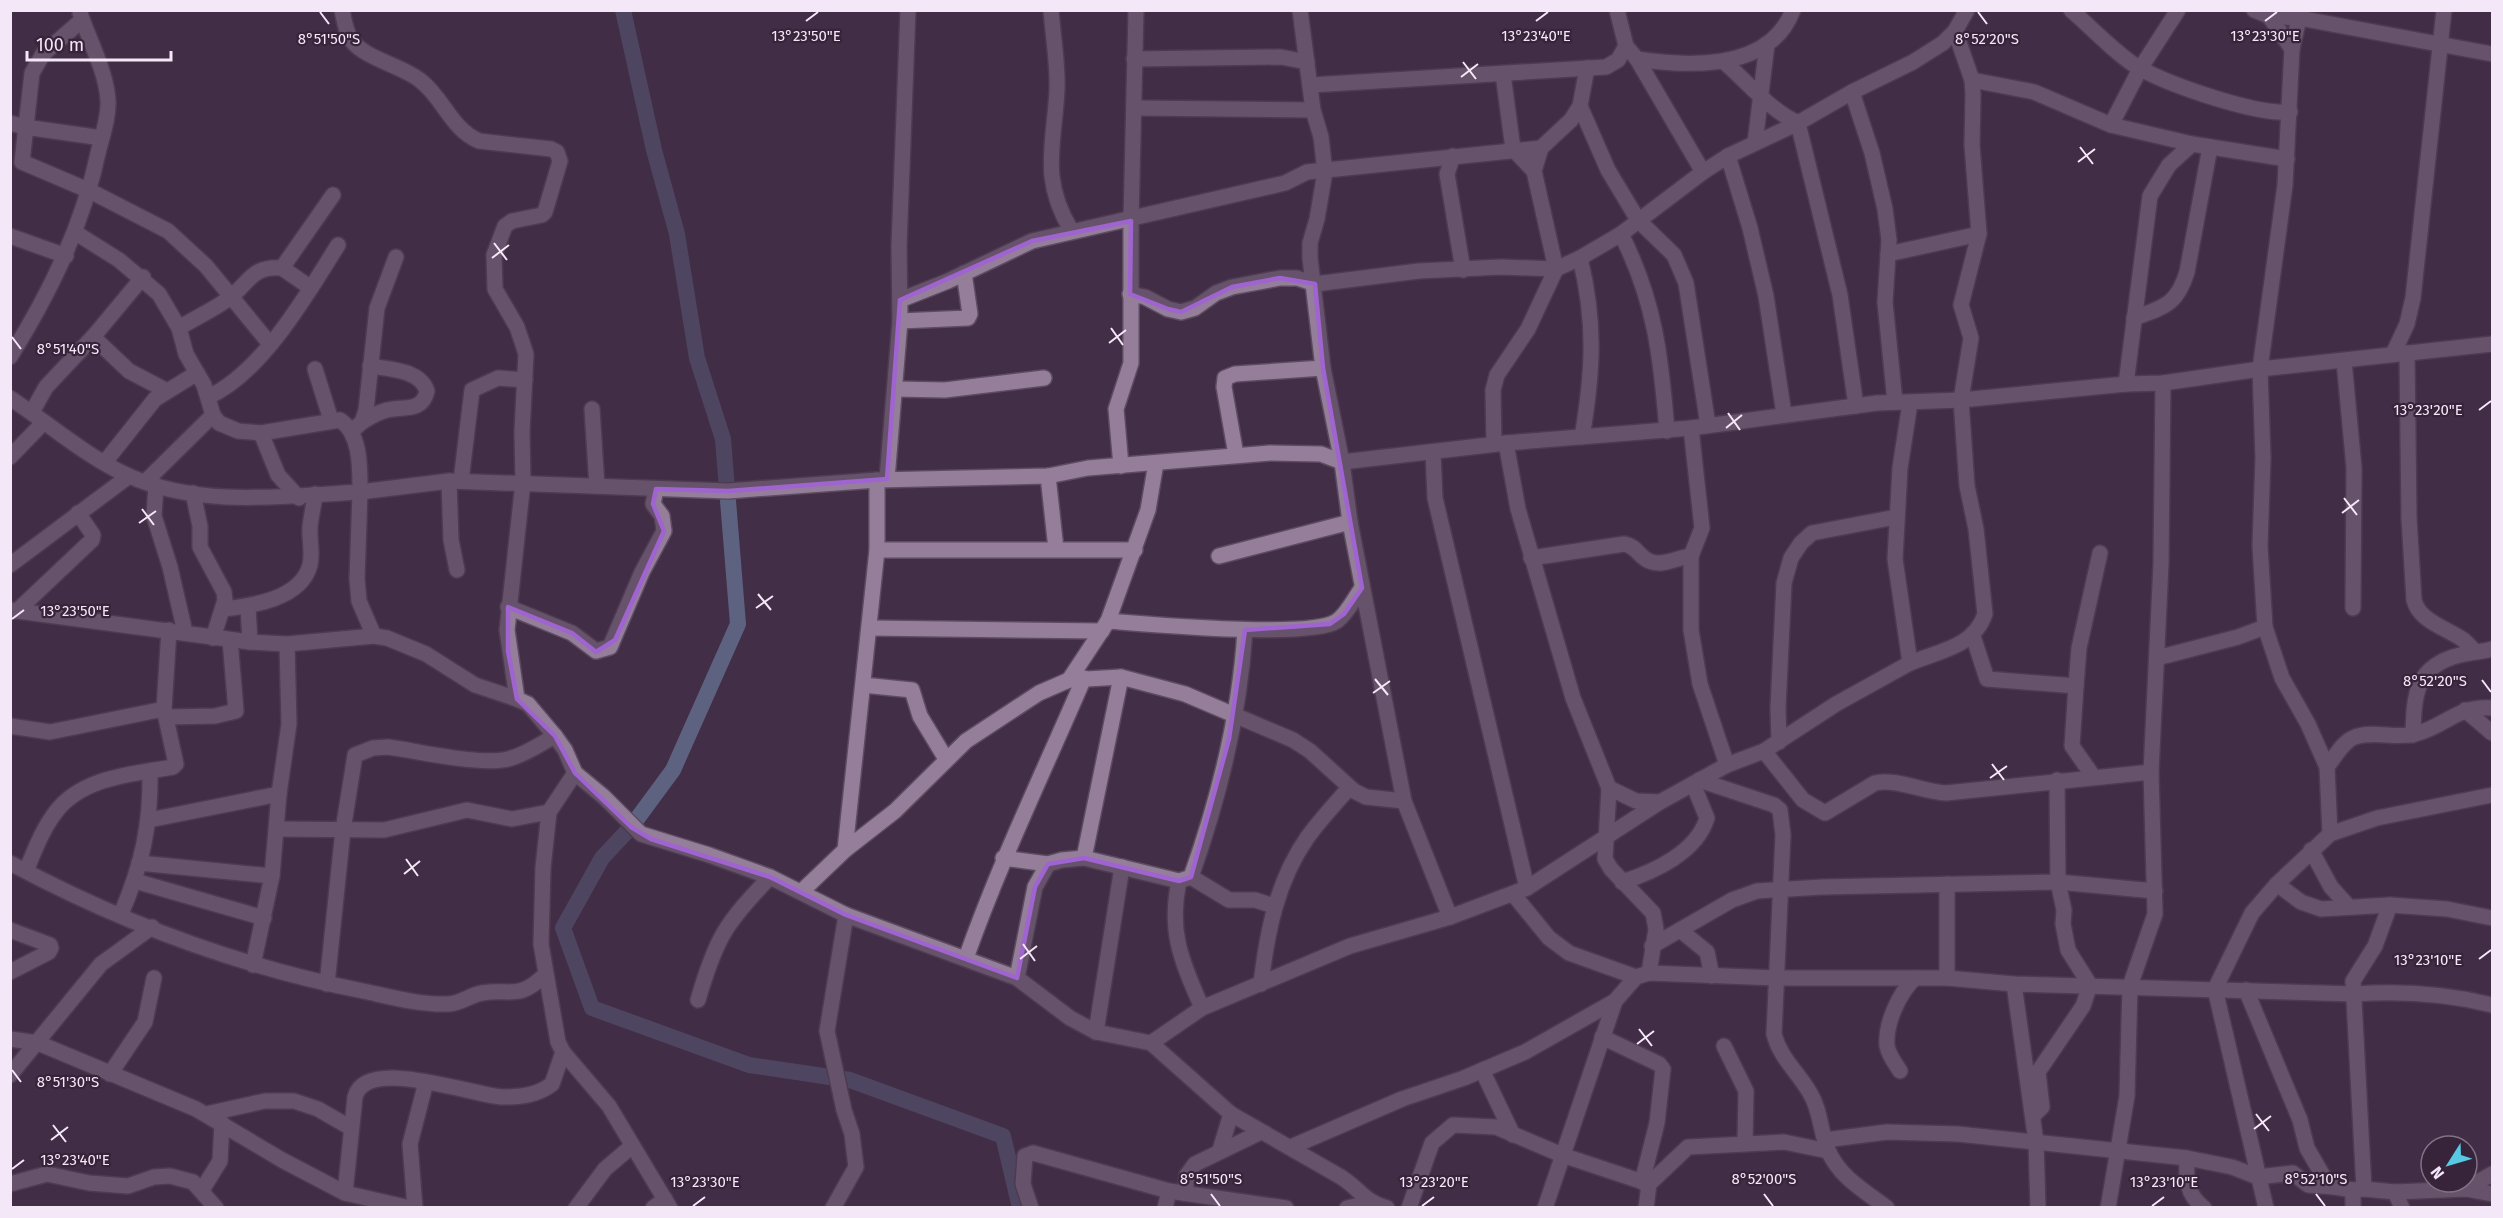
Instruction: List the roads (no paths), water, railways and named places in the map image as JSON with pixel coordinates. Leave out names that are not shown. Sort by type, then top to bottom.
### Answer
[{"type":"street","points":[[342,10],[348,31],[358,47],[422,81],[432,91],[451,119],[470,137],[479,141],[551,149],[560,156],[561,161],[545,212],[542,215],[512,221],[505,226],[496,246],[495,289],[523,341],[526,354],[523,482],[508,607],[508,651],[517,699]]},
{"type":"street","points":[[844,850],[877,550],[882,479],[896,389],[900,321],[908,10]]},
{"type":"street","points":[[1051,10],[1057,71],[1050,180],[1054,200],[1071,230]]},
{"type":"street","points":[[1121,466],[1116,409],[1131,363],[1131,220],[1136,10]]},
{"type":"street","points":[[1300,10],[1313,110],[1321,137],[1325,172],[1317,219],[1310,243],[1323,368],[1342,462],[1362,588],[1404,801],[1450,917]]},
{"type":"street","points":[[1617,10],[1626,46],[1637,59],[1703,172]]},
{"type":"street","points":[[1637,59],[1677,64],[1724,62],[1767,44],[1787,27],[1792,10]]},
{"type":"street","points":[[1130,294],[1145,297],[1168,309],[1181,312],[1195,308],[1216,293],[1232,287],[1280,278],[1297,278],[1315,284],[1400,272],[1501,267],[1556,269],[1621,234],[1728,156],[1798,123],[1852,92],[1913,62],[1943,43],[1955,31],[1967,10]]},
{"type":"street","points":[[2071,10],[2140,69],[2240,105],[2276,113],[2290,112]]},
{"type":"street","points":[[2111,125],[2140,69],[2178,10]]},
{"type":"street","points":[[2254,10],[2269,16],[2300,14],[2493,54]]},
{"type":"street","points":[[2444,10],[2413,298],[2400,354],[2414,600],[2418,609],[2440,628],[2461,638],[2476,652]]},
{"type":"street","points":[[2300,14],[2292,49],[2287,159],[2260,369],[2263,458],[2260,546],[2265,627],[2282,678],[2308,724],[2327,767],[2330,834]]},
{"type":"street","points":[[10,357],[66,256],[76,233],[90,191],[102,138],[108,100],[81,15],[38,60],[18,125],[22,162],[90,191],[168,231],[206,266],[270,344]]},
{"type":"street","points":[[2269,16],[2292,49]]},
{"type":"street","points":[[1151,1043],[1202,1008],[1350,946],[1450,917],[1520,891],[1604,840],[1660,802],[1727,765],[1764,751],[1836,704],[1910,663],[1958,646],[1973,636],[1981,626],[1985,614],[1976,529],[1967,486],[1961,400],[1971,338],[1961,305],[1979,234],[1972,145],[1974,114],[1972,80],[1955,31]]},
{"type":"street","points":[[1755,143],[1767,44]]},
{"type":"street","points":[[1311,84],[1503,74],[1612,65],[1626,46]]},
{"type":"street","points":[[1134,58],[1281,57],[1307,62]]},
{"type":"street","points":[[1724,62],[1776,112],[1798,123],[1840,295],[1856,406]]},
{"type":"street","points":[[1291,1147],[1402,1099],[1525,1052],[1615,1001],[1643,975],[1652,946],[1656,929],[1653,913],[1622,882],[1605,859],[1604,840],[1609,788],[1573,699],[1531,558],[1500,443],[1493,390],[1497,375],[1528,329],[1556,269],[1534,171],[1541,148],[1571,120],[1580,106],[1587,68]]},
{"type":"street","points":[[1503,74],[1513,149],[1534,171]]},
{"type":"street","points":[[1972,80],[2034,92],[2111,125],[2192,144],[2287,159]]},
{"type":"street","points":[[1852,92],[1872,153],[1885,209],[1888,254],[1885,302],[1902,402],[1895,559],[1910,663]]},
{"type":"street","points":[[1580,106],[1600,156],[1638,220],[1674,255],[1686,283],[1708,425]]},
{"type":"street","points":[[1135,108],[1313,110]]},
{"type":"street","points":[[18,125],[102,138]]},
{"type":"street","points":[[2126,384],[2150,196],[2169,165],[2192,144]]},
{"type":"street","points":[[2134,318],[2163,307],[2175,299],[2181,290],[2187,272],[2210,147]]},
{"type":"street","points":[[900,300],[1032,241],[1071,230],[1131,220],[1227,195],[1285,183],[1307,172],[1325,172],[1513,149],[1541,148]]},
{"type":"street","points":[[1453,156],[1447,174],[1463,270]]},
{"type":"street","points":[[1728,156],[1750,228],[1766,296],[1784,414]]},
{"type":"street","points":[[282,268],[333,195]]},
{"type":"street","points":[[76,233],[143,277],[159,294],[179,328],[186,354],[208,397],[213,415],[219,423],[238,431],[261,433],[331,420],[340,420],[357,427]]},
{"type":"street","points":[[1621,234],[1639,270],[1647,296],[1662,368],[1666,431]]},
{"type":"street","points":[[1888,254],[1979,234]]},
{"type":"street","points":[[10,236],[66,256]]},
{"type":"street","points":[[208,397],[238,377],[270,344],[311,288],[338,245]]},
{"type":"street","points":[[374,636],[359,601],[357,579],[360,492],[357,427],[370,366],[377,308],[396,257]]},
{"type":"street","points":[[1580,258],[1591,309],[1593,333],[1582,437]]},
{"type":"street","points":[[179,328],[230,297],[255,273],[264,269],[282,268],[311,288]]},
{"type":"street","points":[[900,321],[968,318],[970,314],[964,273]]},
{"type":"street","points":[[10,457],[38,417],[46,387],[93,337],[143,277]]},
{"type":"street","points":[[93,337],[129,371],[167,391]]},
{"type":"street","points":[[10,398],[129,476],[193,493],[250,498],[360,492],[455,481],[728,491],[882,479],[1048,476],[1088,468],[1270,453],[1322,454],[1342,462],[1500,443],[1666,431],[1856,406],[1961,400],[2126,384],[2163,383],[2260,369],[2493,344]]},
{"type":"street","points":[[2344,361],[2354,468],[2353,608]]},
{"type":"street","points":[[357,427],[383,411],[417,407],[425,399],[427,391],[419,378],[399,371],[370,366]]},
{"type":"street","points":[[1236,455],[1224,387],[1226,378],[1235,374],[1323,368]]},
{"type":"street","points":[[315,369],[331,420]]},
{"type":"street","points":[[105,462],[143,412],[167,391],[197,374]]},
{"type":"street","points":[[457,570],[451,540],[455,481],[472,390],[498,378],[525,380]]},
{"type":"street","points":[[896,389],[945,390],[1044,378]]},
{"type":"street","points":[[2108,1208],[2127,1096],[2130,986],[2155,914],[2151,772],[2157,658],[2163,383]]},
{"type":"street","points":[[592,409],[597,486]]},
{"type":"street","points":[[185,633],[170,567],[154,516],[151,483],[213,415]]},
{"type":"street","points":[[1691,428],[1702,528],[1691,556],[1689,601],[1695,658],[1700,684],[1727,765]]},
{"type":"street","points":[[261,433],[278,475],[313,513]]},
{"type":"street","points":[[1433,452],[1435,498],[1520,891],[1550,938],[1569,953],[1643,975],[1947,978],[2014,984],[2355,994],[2389,992],[2474,1000],[2493,1005]]},
{"type":"street","points":[[966,958],[1003,858],[1032,799],[1076,679],[1105,626],[1135,550],[1148,510],[1156,463]]},
{"type":"street","points":[[10,565],[129,476]]},
{"type":"street","points":[[1048,476],[1056,549]]},
{"type":"street","points":[[508,607],[572,633],[596,651],[610,647],[615,640],[642,572],[664,531],[662,516],[653,504],[656,489]]},
{"type":"street","points":[[193,493],[200,526],[200,547],[222,586],[225,600],[213,638]]},
{"type":"street","points":[[223,609],[248,607],[278,598],[306,575],[311,558],[310,526],[315,494]]},
{"type":"street","points":[[14,610],[92,540],[93,535],[78,513]]},
{"type":"street","points":[[1779,742],[1778,708],[1784,583],[1791,558],[1801,543],[1812,533],[1896,517]]},
{"type":"street","points":[[1219,556],[1350,522]]},
{"type":"street","points":[[1531,558],[1624,544],[1637,548],[1644,559],[1655,563],[1691,556]]},
{"type":"street","points":[[877,550],[959,552],[1056,549],[1135,550]]},
{"type":"street","points":[[2093,776],[2072,746],[2079,648],[2100,553]]},
{"type":"street","points":[[869,628],[1105,626],[1245,630],[1330,624],[1344,615],[1362,588]]},
{"type":"street","points":[[248,607],[250,642]]},
{"type":"street","points":[[14,610],[250,642],[287,644],[374,636],[426,654],[476,685],[517,699],[532,709],[565,750],[575,773],[604,797],[641,834],[710,855],[770,877],[846,915],[1017,978],[1070,1018],[1096,1032],[1151,1043],[1231,1114],[1291,1147],[1354,1186],[1378,1206]]},
{"type":"street","points":[[2157,658],[2238,637],[2265,627]]},
{"type":"street","points":[[26,871],[46,826],[64,802],[109,778],[176,764],[165,713],[169,630]]},
{"type":"street","points":[[1202,1008],[1176,944],[1174,916],[1229,739],[1243,669],[1245,630]]},
{"type":"street","points":[[1973,636],[1987,679],[2076,686]]},
{"type":"street","points":[[10,726],[50,732],[165,713],[215,716],[236,711],[230,639]]},
{"type":"street","points":[[253,965],[272,876],[279,794],[290,724],[287,644]]},
{"type":"street","points":[[2413,735],[2414,703],[2422,677],[2431,667],[2459,655],[2493,649]]},
{"type":"street","points":[[801,892],[844,850],[895,811],[966,741],[1039,693],[1076,679],[1121,676],[1185,694],[1254,723],[1310,751],[1349,788],[1366,797],[1404,801]]},
{"type":"street","points":[[1084,858],[1121,676]]},
{"type":"street","points":[[863,685],[912,690],[920,716],[946,759]]},
{"type":"street","points":[[2327,767],[2348,740],[2358,736],[2413,735],[2427,731],[2456,713],[2475,707],[2493,708]]},
{"type":"street","points":[[2465,710],[2493,733]]},
{"type":"street","points":[[1229,739],[1254,723]]},
{"type":"street","points":[[327,984],[353,759],[361,751],[388,747],[476,761],[500,761],[515,757],[555,736]]},
{"type":"street","points":[[1764,751],[1803,800],[1825,813],[1831,812],[1875,783],[1884,781],[1931,792],[1946,793],[2093,776],[2151,772]]},
{"type":"street","points":[[121,914],[135,881],[150,820],[150,771]]},
{"type":"street","points":[[575,773],[549,812],[541,905],[541,944],[558,1042],[563,1052],[601,1095],[632,1146],[663,1205]]},
{"type":"street","points":[[2057,780],[2058,882],[2068,950],[2090,985]]},
{"type":"street","points":[[1622,882],[1640,876],[1669,861],[1698,837],[1707,818],[1696,782]]},
{"type":"street","points":[[1696,782],[1774,804],[1780,810],[1783,835],[1774,1034],[1787,1064],[1810,1092],[1822,1120],[1826,1146],[1838,1168],[1853,1184],[1879,1205]]},
{"type":"street","points":[[1261,984],[1274,906],[1308,838],[1349,788]]},
{"type":"street","points":[[1609,788],[1636,801],[1660,802]]},
{"type":"street","points":[[150,820],[279,794]]},
{"type":"street","points":[[2266,1208],[2215,989],[2252,913],[2277,884],[2330,834],[2377,818],[2493,795]]},
{"type":"street","points":[[277,829],[343,830],[402,827],[467,810],[512,819],[549,812]]},
{"type":"street","points":[[2312,850],[2331,887],[2349,907]]},
{"type":"street","points":[[1003,858],[1048,864],[1084,858],[1185,879],[1229,900],[1255,900],[1274,906]]},
{"type":"street","points":[[10,863],[152,927],[253,965],[327,984],[426,1003],[451,1004],[480,993],[509,994],[525,989],[545,975]]},
{"type":"street","points":[[139,863],[272,876]]},
{"type":"street","points":[[1017,978],[1035,887],[1048,864]]},
{"type":"street","points":[[1096,1032],[1122,867]]},
{"type":"street","points":[[698,1000],[713,949],[723,931],[734,915],[770,877]]},
{"type":"street","points":[[135,881],[264,918]]},
{"type":"street","points":[[1652,946],[1740,897],[1758,891],[2058,882],[2155,891]]},
{"type":"street","points":[[1947,884],[1947,978]]},
{"type":"street","points":[[2277,884],[2301,902],[2321,909],[2390,905],[2447,909],[2493,918]]},
{"type":"street","points":[[2353,1208],[2359,1190],[2353,981],[2376,946],[2390,905]]},
{"type":"street","points":[[833,1208],[856,1167],[852,1134],[844,1110],[827,1031],[846,915]]},
{"type":"street","points":[[10,1075],[101,964],[152,927]]},
{"type":"street","points":[[10,930],[50,945],[51,948],[49,952],[10,972]]},
{"type":"street","points":[[1680,930],[1707,952],[1712,976]]},
{"type":"street","points":[[110,1074],[144,1022],[154,978]]},
{"type":"street","points":[[1900,1071],[1887,1045],[1889,1030],[1900,997],[1915,978]]},
{"type":"street","points":[[2014,984],[2036,1142],[2038,1208]]},
{"type":"street","points":[[2033,1116],[2042,1107],[2038,1084],[2041,1064],[2083,1006],[2090,985]]},
{"type":"street","points":[[2246,990],[2300,1120],[2307,1148],[2321,1175],[2334,1187]]},
{"type":"street","points":[[1545,1208],[1615,1001]]},
{"type":"street","points":[[1602,1037],[1659,1064],[1663,1069],[1658,1123],[1646,1183],[1646,1208]]},
{"type":"street","points":[[10,1039],[38,1043],[206,1114],[282,1160],[345,1193],[410,1208]]},
{"type":"street","points":[[1724,1046],[1746,1091],[1745,1143]]},
{"type":"street","points":[[345,1193],[355,1097],[360,1088],[392,1077],[426,1082],[476,1094],[504,1097],[532,1094],[552,1084],[563,1052]]},
{"type":"street","points":[[1482,1070],[1513,1134]]},
{"type":"street","points":[[415,1208],[410,1144],[426,1082]]},
{"type":"street","points":[[206,1114],[265,1101],[288,1100],[303,1103],[351,1128]]},
{"type":"street","points":[[1220,1150],[1231,1114]]},
{"type":"street","points":[[202,1190],[220,1161],[222,1123]]},
{"type":"street","points":[[1408,1208],[1428,1149],[1444,1130],[1453,1125],[1496,1127],[1562,1155],[1646,1183]]},
{"type":"street","points":[[1185,1193],[1189,1170],[1220,1150],[1261,1132]]},
{"type":"street","points":[[1646,1183],[1688,1147],[1784,1142],[1826,1146],[1887,1132],[1958,1134],[2187,1158],[2232,1167],[2258,1177],[2293,1173],[2308,1185],[2395,1192],[2419,1191]]},
{"type":"street","points":[[576,1208],[605,1169],[632,1146]]},
{"type":"street","points":[[1031,1208],[1023,1184],[1025,1156],[1033,1153],[1169,1191],[1276,1207]]},
{"type":"street","points":[[2187,1158],[2186,1181],[2192,1196],[2205,1208]]},
{"type":"street","points":[[10,1184],[47,1174],[122,1187],[138,1185],[161,1176],[170,1176],[193,1182],[216,1208]]},
{"type":"street","points":[[2479,1182],[2493,1174]]},
{"type":"street","points":[[1165,1208],[1169,1191]]},
{"type":"street","points":[[2395,1192],[2402,1208]]},
{"type":"street","points":[[1347,1208],[1378,1206]]},
{"type":"waterway","points":[[623,10],[654,150],[677,234],[697,358],[723,439],[738,624],[673,770],[631,827],[602,858],[563,928],[592,1008],[749,1065],[850,1080],[1003,1136],[1020,1208]]}]
